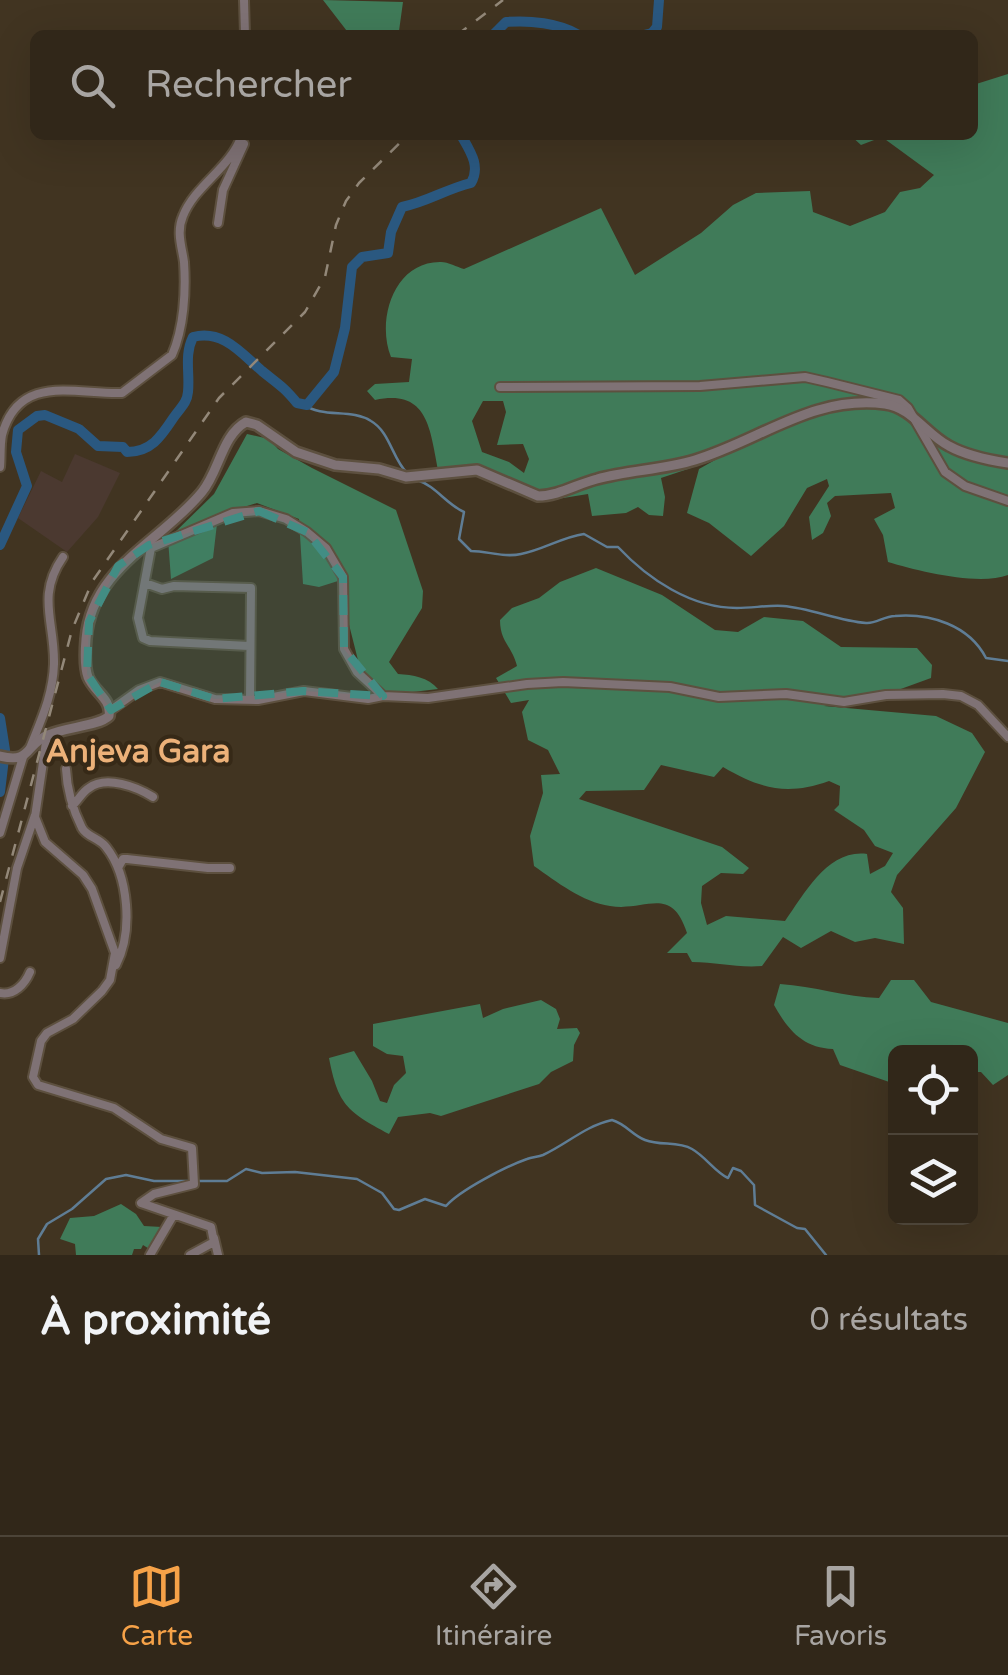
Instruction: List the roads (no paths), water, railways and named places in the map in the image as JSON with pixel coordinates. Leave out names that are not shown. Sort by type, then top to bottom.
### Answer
[{"type":"street","points":[[244,0],[245,30]]},
{"type":"street","points":[[218,223],[224,190],[242,140]]},
{"type":"street","points":[[0,467],[6,423],[31,396],[70,388],[122,393],[172,355],[184,292],[181,218],[192,200],[233,157],[242,140]]},
{"type":"street","points":[[500,387],[688,386],[805,377],[899,400],[945,472],[966,486],[1008,501]]},
{"type":"street","points":[[249,646],[143,638],[138,618],[150,546],[205,488],[231,435],[246,422],[257,425],[296,452],[316,459],[410,476],[477,470],[527,492],[547,496],[597,479],[692,461],[732,448],[796,414],[817,408],[887,404],[948,446],[972,456],[1008,463]]},
{"type":"street","points":[[111,710],[87,674],[89,622],[118,566],[150,546],[233,514],[259,511],[286,519],[326,548],[343,576],[344,650],[357,672],[383,696]]},
{"type":"street","points":[[30,748],[50,698],[54,664],[46,598],[50,575],[62,557]]},
{"type":"street","points":[[146,584],[162,589],[252,588],[250,700]]},
{"type":"street","points":[[0,833],[19,758],[48,734],[66,727],[100,723],[139,690],[160,682],[215,699],[250,700],[304,691],[368,698],[428,698],[563,682],[670,687],[719,697],[786,694],[844,702],[886,695],[943,694],[961,696],[978,705],[1008,737]]},
{"type":"street","points":[[0,958],[17,868],[35,815],[48,734]]},
{"type":"street","points":[[0,756],[19,758]]},
{"type":"street","points":[[66,769],[68,797],[87,834],[101,841],[119,866],[125,929],[122,952],[110,980],[92,1000],[41,1041],[33,1077],[38,1085],[114,1108],[161,1138],[192,1148],[193,1180],[142,1200],[143,1206],[204,1223],[210,1227],[218,1255]]},
{"type":"street","points":[[72,806],[88,788],[101,782],[121,784],[152,797]]},
{"type":"street","points":[[35,815],[45,842],[84,875],[92,889],[112,942],[114,969]]},
{"type":"street","points":[[119,866],[128,859],[230,868]]},
{"type":"street","points":[[0,994],[18,989],[30,972]]},
{"type":"street","points":[[150,1255],[173,1216]]},
{"type":"street","points":[[190,1255],[210,1246],[214,1238]]},
{"type":"waterway","points":[[654,30],[659,0]]},
{"type":"waterway","points":[[498,30],[506,22],[515,21],[568,30]]},
{"type":"waterway","points":[[0,545],[27,486],[16,452],[18,430],[37,416],[45,415],[79,429],[98,446],[123,447],[127,452],[150,446],[186,399],[193,337],[204,335],[223,340],[297,403],[307,405],[334,372],[345,328],[352,267],[362,257],[388,253],[391,232],[402,207],[471,183],[475,165],[464,140]]},
{"type":"waterway","points":[[303,404],[371,421],[383,432],[407,473]]},
{"type":"waterway","points":[[417,480],[464,512],[459,539],[471,551],[515,555],[584,534],[607,547],[618,547],[672,590],[703,603],[737,608],[793,607],[866,623],[891,616],[935,619],[970,637],[986,658],[1008,661]]},
{"type":"waterway","points":[[0,718],[5,750],[0,792]]},
{"type":"waterway","points":[[197,1181],[227,1181],[246,1169],[262,1173],[295,1172],[357,1179],[382,1193],[394,1209],[425,1199],[446,1206],[496,1173],[543,1155],[593,1126],[612,1120],[645,1140],[692,1149],[728,1178],[733,1168],[741,1171],[754,1185],[755,1205],[805,1229],[826,1255]]},
{"type":"waterway","points":[[39,1255],[38,1239],[47,1224],[72,1209],[106,1179],[126,1175],[154,1181],[189,1181]]},
{"type":"railway","points":[[464,30],[503,0]]},
{"type":"railway","points":[[0,902],[72,630],[92,582],[219,398],[305,312],[325,277],[336,225],[346,201],[403,140]]},
{"type":"district","name":"Anjeva Gara","points":[[138,752]]}]
